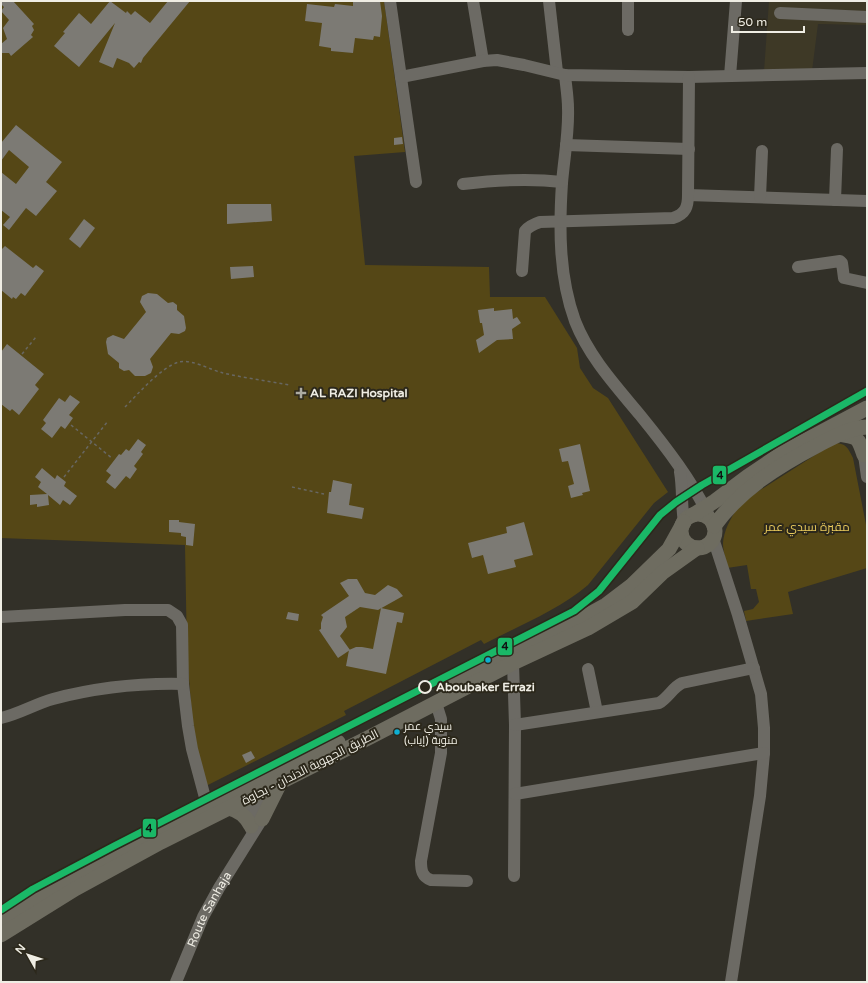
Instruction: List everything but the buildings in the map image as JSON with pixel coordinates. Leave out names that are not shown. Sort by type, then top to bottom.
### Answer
[{"type":"main road","name":"الطريق الجهوية الدندان - بجاوة","points":[[1,935],[23,920],[109,869],[229,808],[252,790],[362,730],[512,658],[588,628],[632,602],[662,573],[702,528],[715,501],[784,452],[867,408]]},
{"type":"main road","name":"الطريق الجهوية الدندان - بجاوة","points":[[1,920],[53,887],[100,860],[207,805],[252,790],[280,783],[436,703],[512,658],[548,632],[577,621],[606,605],[631,586],[669,549],[702,528],[753,484],[800,454],[839,434],[851,429],[867,427]]},
{"type":"main road","points":[[839,434],[853,436],[866,450]]},
{"type":"main road","points":[[229,808],[241,812],[254,828],[280,783]]},
{"type":"street","points":[[390,1],[416,182]]},
{"type":"street","points":[[473,1],[482,61]]},
{"type":"street","points":[[549,1],[568,107],[562,182],[562,264],[575,320],[583,339],[608,375],[659,438],[680,469],[710,547],[718,554],[754,668],[763,710],[764,753],[755,832],[731,982]]},
{"type":"street","points":[[628,1],[628,30]]},
{"type":"street","points":[[730,76],[736,1]]},
{"type":"street","points":[[780,13],[867,17]]},
{"type":"street","points":[[401,77],[482,61],[497,60],[561,74],[689,77],[867,73]]},
{"type":"street","points":[[522,271],[526,231],[529,226],[540,222],[673,218],[685,210],[688,206],[689,77]]},
{"type":"street","points":[[566,145],[689,149]]},
{"type":"street","points":[[835,200],[837,148]]},
{"type":"street","points":[[760,196],[762,151]]},
{"type":"street","points":[[463,184],[489,181],[532,180],[562,182]]},
{"type":"street","points":[[688,195],[760,196],[867,201]]},
{"type":"street","points":[[798,266],[840,261],[842,263],[844,278],[867,283]]},
{"type":"street","points":[[866,450],[867,477]]},
{"type":"street","points":[[680,469],[682,491],[681,505],[702,528]]},
{"type":"street","points":[[1,617],[125,610],[168,610],[177,616],[182,625],[183,684],[188,726],[192,749],[207,805]]},
{"type":"street","points":[[512,658],[515,725],[514,876]]},
{"type":"street","points":[[515,725],[659,703],[668,697],[678,685],[682,683],[754,668]]},
{"type":"street","points":[[588,669],[597,712]]},
{"type":"street","points":[[1,718],[36,704],[96,690],[140,685],[183,684]]},
{"type":"street","points":[[436,703],[441,719],[441,752],[421,861],[421,872],[431,880],[467,881]]},
{"type":"street","points":[[515,794],[764,753]]},
{"type":"street","points":[[252,790],[254,828]]},
{"type":"street","name":"Route Sanhaja","points":[[176,982],[203,917],[254,828]]},
{"type":"path","points":[[22,354],[36,337]]},
{"type":"path","points":[[125,407],[167,368],[180,362],[190,362],[222,373],[290,385]]},
{"type":"path","points":[[64,477],[108,421]]},
{"type":"path","points":[[71,425],[113,458]]},
{"type":"path","points":[[292,487],[324,494]]},
{"type":"shaded area","points":[[769,1],[867,1],[867,25],[818,24],[812,71],[764,71]]},
{"type":"green space","name":"AL RAZI Hospital","points":[[1,1],[384,1],[405,152],[354,156],[365,265],[489,267],[490,297],[545,297],[577,348],[580,368],[593,388],[608,398],[668,492],[654,503],[588,585],[577,594],[538,617],[484,644],[481,640],[344,711],[346,715],[204,787],[193,728],[187,654],[185,545],[1,538]]},
{"type":"green space","name":"مقبرة سيدي عمر","points":[[834,443],[844,445],[850,451],[853,458],[867,530],[867,568],[788,592],[793,614],[746,621],[744,611],[753,609],[759,602],[756,589],[751,589],[747,565],[727,568],[723,543],[725,532],[730,520],[743,501]]},
{"type":"transit line","name":"4","points":[[1,910],[33,889],[114,846],[574,611],[599,591],[660,515],[676,502],[702,485],[867,391]]},
{"type":"place","name":"AL RAZI Hospital","points":[[301,393]]},
{"type":"place","name":"Aboubaker Errazi","points":[[425,687]]},
{"type":"place","name":"سيدي عمر منوبة (إياب)","points":[[397,732]]}]
